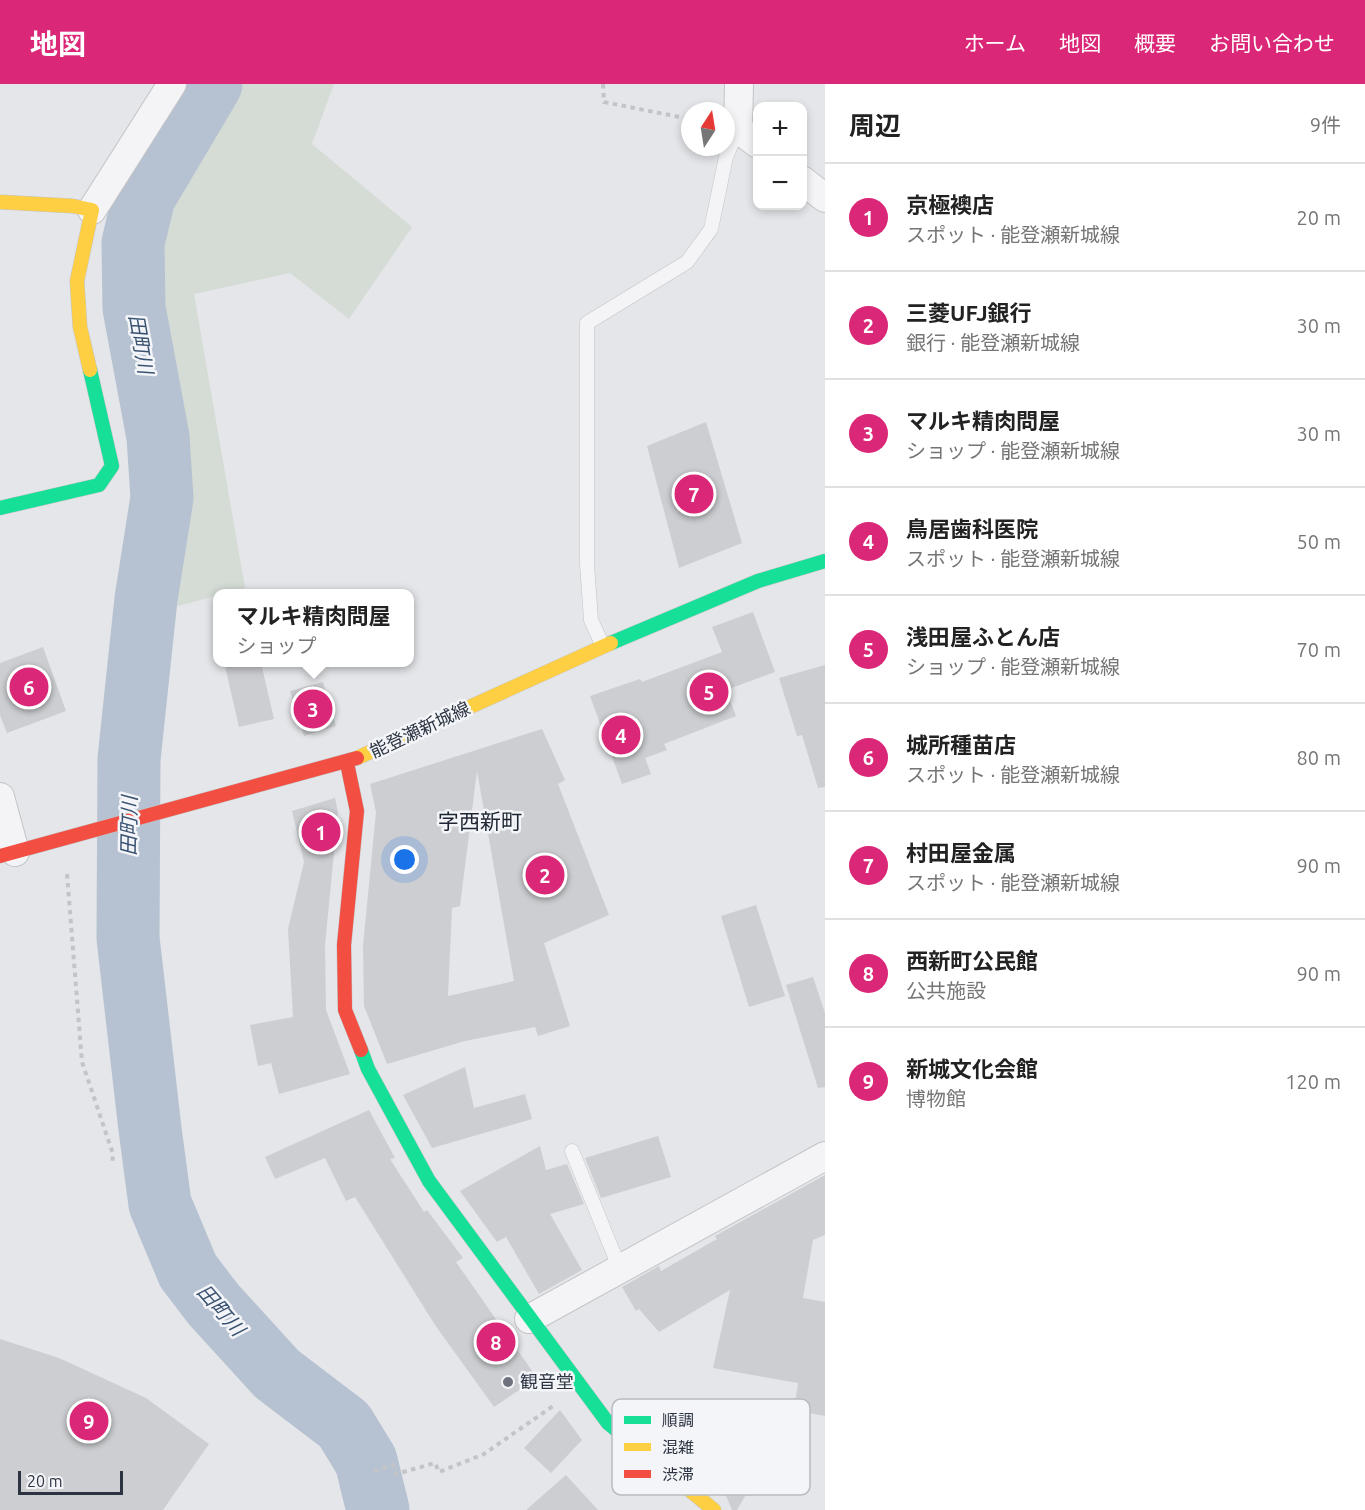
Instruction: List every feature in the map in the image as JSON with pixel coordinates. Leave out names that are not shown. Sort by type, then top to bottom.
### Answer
[{"type":"street","points":[[0,508],[99,485],[112,466],[80,327],[77,281],[92,210],[172,84]]},
{"type":"street","points":[[739,84],[748,136]]},
{"type":"street","points":[[807,184],[825,198]]},
{"type":"street","points":[[0,202],[73,206],[92,210]]},
{"type":"street","name":"能登瀬新城線","points":[[8,854],[82,836],[347,763],[603,646],[758,581],[825,561]]},
{"type":"street","points":[[347,763],[357,811],[344,945],[345,1010],[368,1069],[429,1181],[529,1319],[612,1426]]},
{"type":"street","points":[[0,797],[8,854]]},
{"type":"street","points":[[529,1319],[825,1156]]},
{"type":"street","points":[[696,1495],[714,1510]]},
{"type":"lane","points":[[603,646],[591,620],[587,564],[587,323],[687,262],[711,229],[726,157],[748,136]]},
{"type":"lane","points":[[572,1152],[620,1269]]},
{"type":"path","points":[[603,84],[604,102],[681,117]]},
{"type":"path","points":[[67,874],[82,1062],[113,1154],[112,1165]]},
{"type":"path","points":[[374,1471],[393,1465],[396,1474],[435,1463],[439,1472],[484,1454],[580,1387]]},
{"type":"shaded area","points":[[233,84],[334,84],[312,144],[412,227],[349,319],[290,273],[194,294],[245,588],[213,589],[213,597],[171,608],[180,469],[147,304],[151,240],[190,156]]},
{"type":"building","points":[[706,422],[742,543],[679,568],[647,446]]},
{"type":"building","points":[[753,612],[775,672],[726,690],[736,716],[664,744],[667,750],[645,758],[651,774],[622,784],[590,696],[640,679],[642,682],[722,652],[712,627]]},
{"type":"building","points":[[43,647],[66,711],[7,733],[0,715],[0,663]]},
{"type":"building","points":[[825,665],[825,787],[818,788],[802,735],[797,736],[779,678]]},
{"type":"building","points":[[225,667],[262,667],[274,719],[239,727]]},
{"type":"building","points":[[323,682],[336,726],[304,736],[290,691]]},
{"type":"building","points":[[542,729],[565,780],[558,784],[609,915],[544,943],[570,1026],[538,1036],[535,1027],[465,1041],[387,1064],[364,1006],[363,946],[376,812],[370,784]],"holes":[[[477,771],[514,981],[448,996],[452,908],[460,906]]]},
{"type":"building","points":[[335,798],[338,812],[325,945],[326,1010],[350,1074],[279,1094],[271,1063],[258,1066],[250,1025],[293,1017],[288,929],[304,862],[292,811]]},
{"type":"building","points":[[756,905],[785,996],[749,1007],[721,916]]},
{"type":"building","points":[[813,977],[825,1013],[825,1087],[818,1088],[786,985]]},
{"type":"building","points":[[465,1067],[474,1108],[525,1094],[532,1119],[432,1148],[403,1095]]},
{"type":"building","points":[[369,1110],[395,1158],[390,1159],[424,1212],[427,1210],[463,1258],[456,1262],[537,1378],[494,1407],[435,1325],[355,1197],[346,1201],[325,1158],[275,1179],[265,1157]]},
{"type":"building","points":[[658,1136],[671,1177],[601,1198],[585,1158]]},
{"type":"building","points":[[540,1146],[546,1170],[567,1164],[584,1204],[550,1214],[582,1270],[539,1294],[506,1237],[497,1242],[460,1191]]},
{"type":"building","points":[[825,1175],[825,1235],[813,1240],[803,1298],[825,1302],[825,1416],[810,1413],[810,1399],[796,1399],[798,1383],[713,1368],[730,1290],[659,1332],[639,1309],[636,1311],[622,1287],[659,1266],[661,1271],[717,1239],[715,1236]]},
{"type":"building","points":[[0,1339],[59,1358],[146,1398],[209,1444],[163,1510],[0,1510]]},
{"type":"building","points":[[560,1410],[582,1440],[551,1473],[524,1448]]},
{"type":"building","points":[[566,1475],[598,1510],[526,1510]]},
{"type":"building","points":[[746,1495],[737,1510],[732,1510],[726,1496]]},
{"type":"waterway","name":"田町川","points":[[211,84],[144,197],[133,243],[134,308],[158,437],[162,498],[146,599],[129,759],[128,938],[150,1129],[160,1204],[188,1271],[214,1305],[277,1374],[344,1425],[366,1461],[378,1510]]},
{"type":"traffic: fast","points":[[0,508],[99,485],[112,466],[90,370]]},
{"type":"traffic: fast","points":[[611,643],[758,581],[825,561]]},
{"type":"traffic: fast","points":[[361,1050],[368,1069],[429,1181],[612,1426]]},
{"type":"traffic: slow","points":[[0,202],[73,206],[92,210],[77,281],[80,327],[90,370]]},
{"type":"traffic: slow","points":[[357,758],[611,643]]},
{"type":"traffic: slow","points":[[696,1495],[714,1510]]},
{"type":"traffic: jam","points":[[0,856],[357,758]]},
{"type":"traffic: jam","points":[[347,763],[357,811],[344,945],[345,1010],[361,1050]]},
{"type":"place","name":"村田屋金属","points":[[694,494]]},
{"type":"place","name":"城所種苗店","points":[[29,687]]},
{"type":"place","name":"浅田屋ふとん店","points":[[709,692]]},
{"type":"place","name":"マルキ精肉問屋","points":[[313,709]]},
{"type":"place","name":"鳥居歯科医院","points":[[621,735]]},
{"type":"place","name":"京極襖店","points":[[321,832]]},
{"type":"place","name":"三菱UFJ銀行","points":[[545,875]]},
{"type":"place","name":"西新町公民館","points":[[496,1342]]},
{"type":"place","name":"観音堂","points":[[508,1382]]},
{"type":"place","name":"新城文化会館","points":[[89,1421]]},
{"type":"district","name":"字西新町","points":[[480,822]]}]
